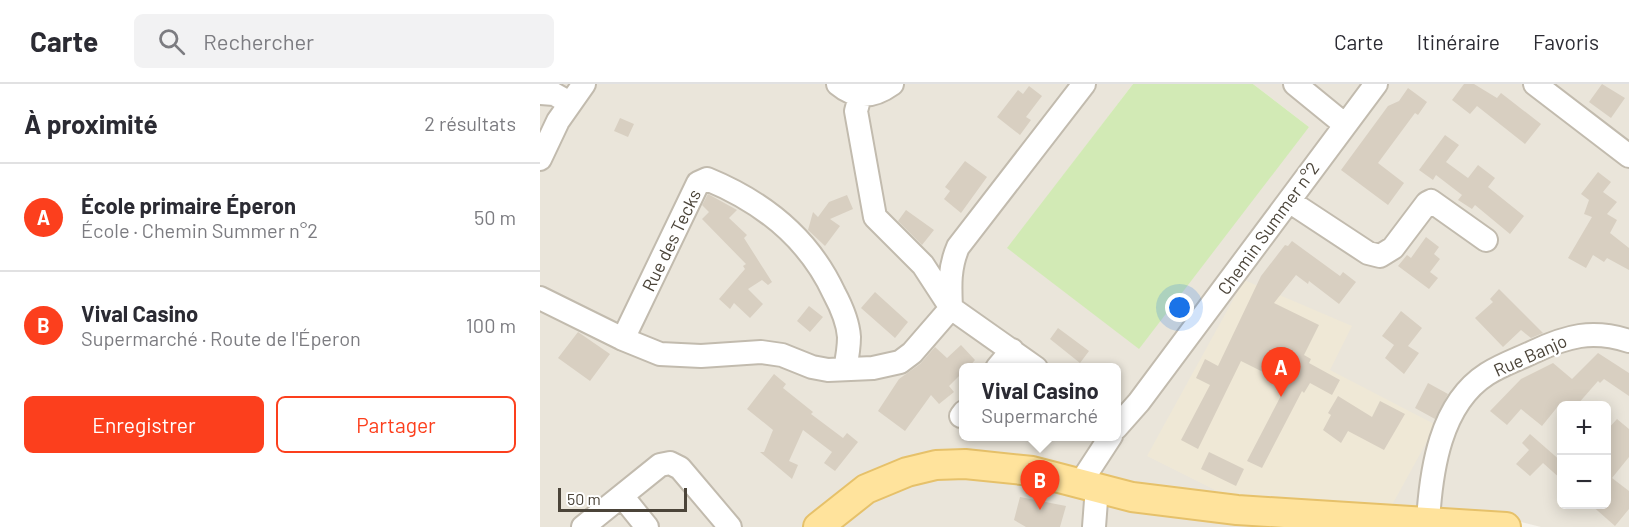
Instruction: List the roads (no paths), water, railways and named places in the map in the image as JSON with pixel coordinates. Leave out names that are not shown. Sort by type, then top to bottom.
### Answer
[{"type":"main road","points":[[818,527],[866,489],[907,472],[936,465],[965,464],[1032,471],[1089,484],[1132,498],[1350,523],[1428,521],[1506,527]]},
{"type":"street","points":[[540,159],[570,103],[584,84]]},
{"type":"street","points":[[838,84],[860,96],[879,93],[892,84]]},
{"type":"street","points":[[540,298],[623,339],[660,354],[701,356],[761,352],[782,355],[812,367],[846,369],[873,368],[900,362],[912,353],[951,308],[950,278],[952,262],[958,247],[1084,84]]},
{"type":"street","points":[[1295,84],[1344,124]]},
{"type":"street","name":"Chemin Summer n°2","points":[[1121,422],[1139,402],[1376,84]]},
{"type":"street","points":[[1534,84],[1629,156]]},
{"type":"street","points":[[540,93],[554,94],[570,103]]},
{"type":"street","points":[[860,96],[856,111],[874,217],[923,265],[951,308],[1029,363]]},
{"type":"street","name":"Rue des Tecks","points":[[623,339],[698,183],[706,179],[725,186],[774,215],[806,248],[830,283],[842,310],[849,335],[846,369]]},
{"type":"street","points":[[1288,201],[1368,253],[1380,256],[1393,248],[1427,203],[1431,201],[1486,240]]},
{"type":"street","name":"Rue Banjo","points":[[1428,521],[1431,476],[1440,442],[1457,406],[1471,387],[1487,374],[1546,346],[1578,335],[1608,334],[1629,341]]},
{"type":"street","points":[[1001,363],[1012,350]]},
{"type":"street","points":[[1094,527],[1089,484],[1109,441]]},
{"type":"street","points":[[583,527],[660,465],[670,463],[680,468],[730,527]]},
{"type":"street","points":[[622,496],[647,527]]},
{"type":"place","name":"École primaire Éperon","points":[[1281,397]]},
{"type":"place","name":"Vival Casino","points":[[1040,510]]}]
